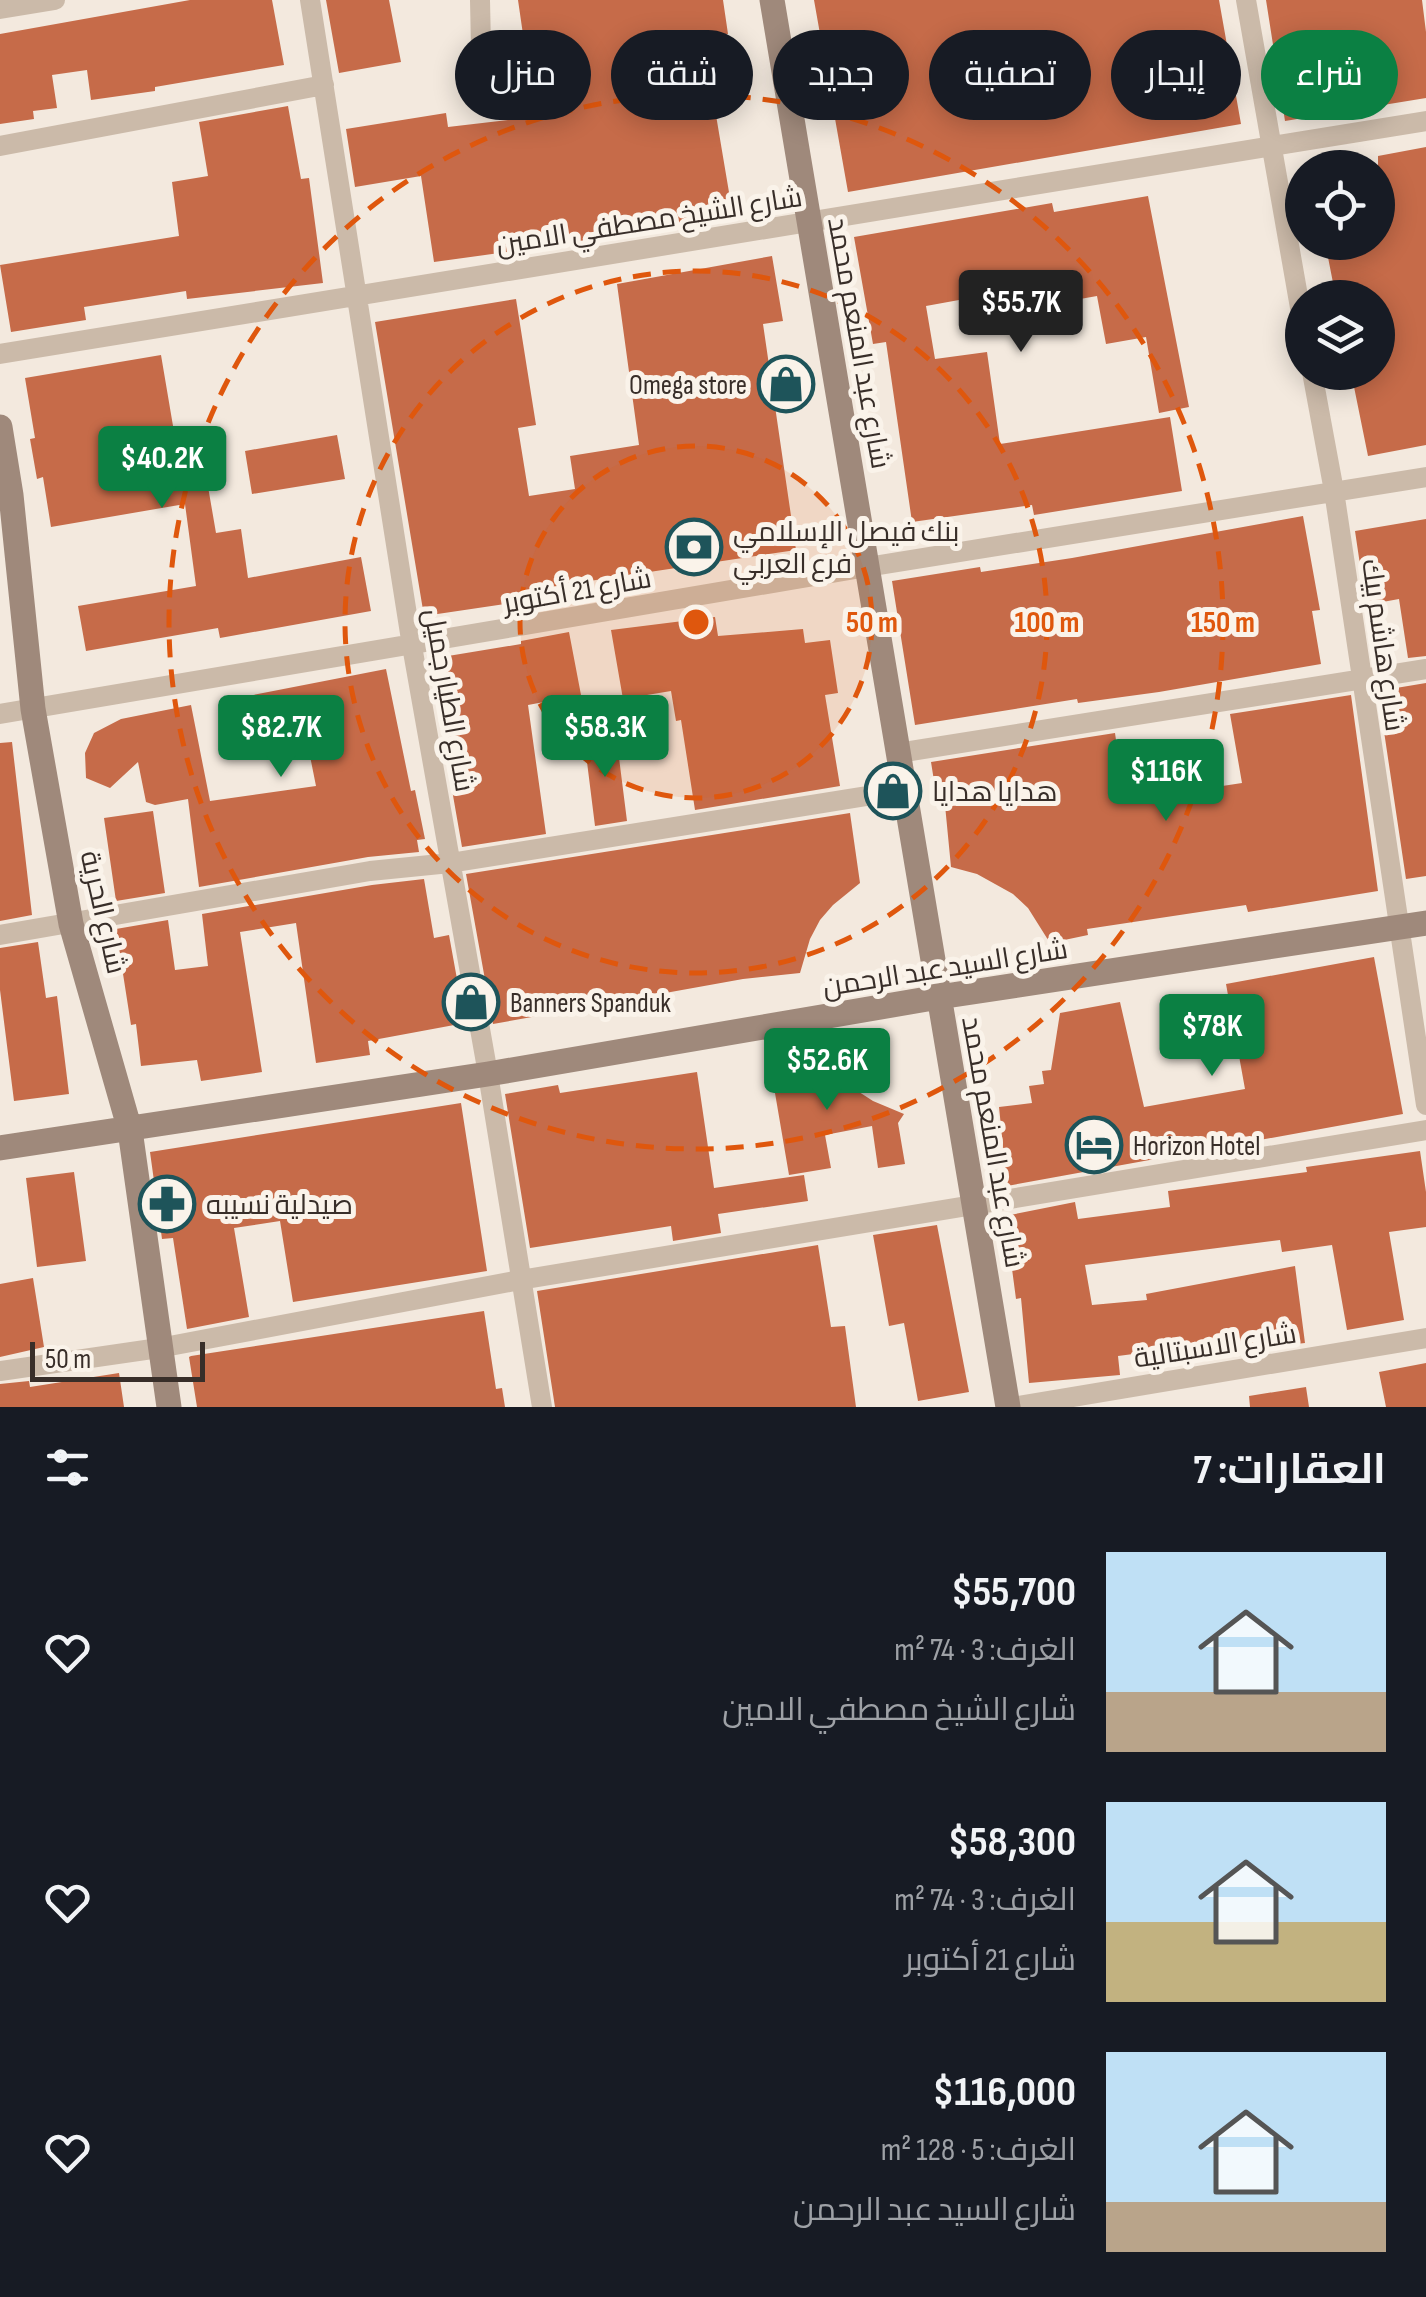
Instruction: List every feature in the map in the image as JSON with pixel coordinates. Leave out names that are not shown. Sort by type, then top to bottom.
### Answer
[{"type":"street","points":[[0,9],[55,0]]},
{"type":"street","name":"شارع الطيار جميل","points":[[310,0],[412,646],[542,1407]]},
{"type":"street","points":[[480,0],[481,30]]},
{"type":"street","name":"شارع عبد المنعم محمد","points":[[772,0],[1010,1407]]},
{"type":"street","points":[[1246,0],[1295,280]]},
{"type":"street","points":[[0,146],[324,85]]},
{"type":"street","name":"شارع الشيخ مصطفي الامين","points":[[0,354],[1426,120]]},
{"type":"street","name":"شارع هاشم بيك","points":[[1315,390],[1426,1105]]},
{"type":"street","name":"شارع الحرية","points":[[0,427],[5,496],[33,709],[71,924],[130,1130],[169,1407]]},
{"type":"street","name":"شارع 21 أكتوبر","points":[[0,714],[1426,476]]},
{"type":"street","points":[[898,752],[1426,669]]},
{"type":"street","points":[[0,935],[352,874],[450,863],[904,790]]},
{"type":"street","name":"شارع السيد عبد الرحمن","points":[[0,1148],[1426,923]]},
{"type":"street","points":[[0,1372],[160,1348],[520,1280],[1426,1130]]},
{"type":"street","name":"شارع الاسبتالية","points":[[1010,1407],[1426,1338]]},
{"type":"building","points":[[190,0],[272,0],[284,65],[91,100],[87,70],[52,75],[57,108],[33,111],[34,119],[0,124],[0,34]]},
{"type":"building","points":[[326,0],[389,0],[401,62],[339,73]]},
{"type":"building","points":[[518,0],[723,0],[727,30],[611,30],[611,120],[717,120],[733,216],[638,234],[434,262],[421,176],[355,187],[346,129],[446,113],[448,127],[509,120],[591,120],[591,30],[522,30]]},
{"type":"building","points":[[814,0],[1219,0],[1224,30],[1111,30],[1111,120],[1240,120],[1241,124],[848,192],[835,120],[909,120],[909,30],[819,30]]},
{"type":"building","points":[[1266,0],[1422,0],[1426,98],[1398,103],[1398,30],[1271,30]]},
{"type":"building","points":[[288,106],[301,179],[309,178],[323,283],[187,299],[186,291],[84,307],[86,320],[11,332],[0,265],[179,236],[172,182],[208,176],[199,122]]},
{"type":"building","points":[[1426,147],[1426,445],[1368,456],[1355,390],[1395,390],[1395,280],[1332,280],[1329,260],[1395,260],[1395,153]]},
{"type":"building","points":[[1148,196],[1189,407],[1159,413],[1146,337],[1106,344],[1097,296],[1018,310],[1014,290],[926,306],[935,359],[987,352],[1000,444],[1170,417],[1182,491],[1034,515],[1032,505],[912,522],[886,342],[873,344],[854,237],[1052,203],[1054,212]]},
{"type":"building","points":[[772,256],[783,321],[763,324],[796,550],[523,591],[525,601],[424,616],[375,322],[516,299],[536,425],[518,428],[529,496],[575,489],[570,456],[639,445],[617,284]]},
{"type":"building","points":[[161,355],[182,479],[206,475],[216,533],[241,529],[248,578],[361,557],[371,611],[220,638],[218,628],[86,651],[78,606],[196,586],[185,504],[51,527],[43,477],[37,479],[30,439],[35,438],[25,378]]},
{"type":"building","points":[[337,435],[345,479],[252,494],[245,451]]},
{"type":"building","points":[[1303,516],[1320,610],[1312,611],[1321,664],[1159,692],[1078,703],[1077,699],[915,725],[892,581],[1072,558]]},
{"type":"building","points":[[1426,519],[1426,656],[1408,658],[1399,599],[1366,605],[1355,531]]},
{"type":"building","points":[[715,617],[718,636],[803,629],[805,643],[830,640],[838,693],[825,695],[840,786],[695,810],[681,720],[676,721],[671,691],[623,699],[611,630]]},
{"type":"building","points":[[569,632],[581,695],[528,705],[546,834],[462,847],[447,761],[452,760],[436,658]]},
{"type":"building","points":[[386,669],[425,839],[417,840],[419,852],[368,857],[199,887],[188,799],[155,805],[146,802],[138,762],[110,788],[86,778],[85,753],[94,733],[121,719],[191,705],[210,801],[316,786],[307,741],[254,750],[243,697]]},
{"type":"building","points":[[1426,683],[1426,876],[1406,879],[1378,691]]},
{"type":"building","points":[[1351,695],[1378,891],[1248,912],[1246,905],[1087,929],[1088,935],[1050,943],[1028,908],[1013,894],[977,874],[951,867],[945,805],[938,806],[931,762],[1115,733],[1118,754],[1143,750],[1150,797],[1242,783],[1230,714]]},
{"type":"building","points":[[616,734],[627,821],[595,826],[584,738]]},
{"type":"building","points":[[12,742],[32,915],[0,921],[0,743]]},
{"type":"building","points":[[153,811],[165,893],[116,901],[104,818]]},
{"type":"building","points":[[850,813],[860,883],[820,920],[800,973],[743,979],[493,1024],[466,874]]},
{"type":"building","points":[[424,879],[434,938],[449,935],[465,1023],[368,1041],[370,1055],[316,1063],[296,923],[240,932],[262,1072],[201,1081],[197,1060],[141,1066],[116,929],[168,920],[175,970],[208,966],[202,914]]},
{"type":"building","points":[[38,942],[46,998],[57,996],[69,1094],[14,1101],[0,990],[0,948]]},
{"type":"building","points":[[1374,957],[1403,1114],[1007,1186],[999,1107],[1032,1103],[1029,1086],[1044,1084],[1042,1071],[1051,1070],[1060,1013],[1120,1002],[1144,1107],[1245,1089],[1226,984]]},
{"type":"building","points":[[811,1051],[812,1058],[825,1057],[856,1090],[904,1114],[898,1123],[905,1164],[878,1168],[872,1126],[825,1135],[831,1168],[789,1175],[769,1058]]},
{"type":"building","points":[[697,1072],[714,1188],[804,1175],[808,1201],[718,1214],[721,1233],[673,1241],[671,1226],[530,1248],[505,1094],[558,1085],[560,1093]]},
{"type":"building","points":[[461,1103],[487,1271],[293,1302],[280,1221],[234,1228],[249,1317],[187,1329],[173,1238],[162,1239],[150,1152]]},
{"type":"building","points":[[1420,1151],[1426,1227],[1389,1232],[1404,1320],[1347,1330],[1332,1245],[1282,1252],[1280,1240],[1085,1265],[1092,1305],[1147,1300],[1146,1294],[1295,1266],[1305,1343],[1251,1349],[1251,1343],[1158,1360],[1156,1351],[1118,1356],[1120,1375],[1029,1383],[1021,1298],[1016,1299],[1005,1216],[1075,1202],[1078,1219],[1170,1207],[1168,1191],[1307,1172],[1306,1167]]},
{"type":"building","points":[[74,1172],[86,1261],[37,1267],[26,1178]]},
{"type":"building","points":[[937,1225],[969,1392],[918,1401],[904,1323],[889,1326],[873,1235]]},
{"type":"building","points":[[818,1245],[831,1327],[845,1326],[856,1407],[555,1407],[537,1291]]},
{"type":"building","points":[[33,1278],[44,1347],[0,1357],[0,1284]]},
{"type":"building","points":[[484,1311],[496,1389],[502,1388],[505,1407],[197,1407],[191,1356]]},
{"type":"building","points":[[1426,1363],[1426,1407],[1386,1407],[1379,1372]]},
{"type":"building","points":[[119,1373],[124,1407],[0,1407],[0,1384],[29,1381],[30,1387]]},
{"type":"building","points":[[1306,1387],[1309,1407],[1250,1407],[1249,1396]]},
{"type":"place","name":"Omega store","points":[[786,384]]},
{"type":"place","name":"بنك فيصل الإسلامي فرع العربي","points":[[694,547]]},
{"type":"place","name":"هدايا هدايا","points":[[893,791]]},
{"type":"place","name":"Banners Spanduk","points":[[471,1002]]},
{"type":"place","name":"Horizon Hotel","points":[[1094,1145]]},
{"type":"place","name":"صيدلية نسيبه","points":[[167,1204]]}]
